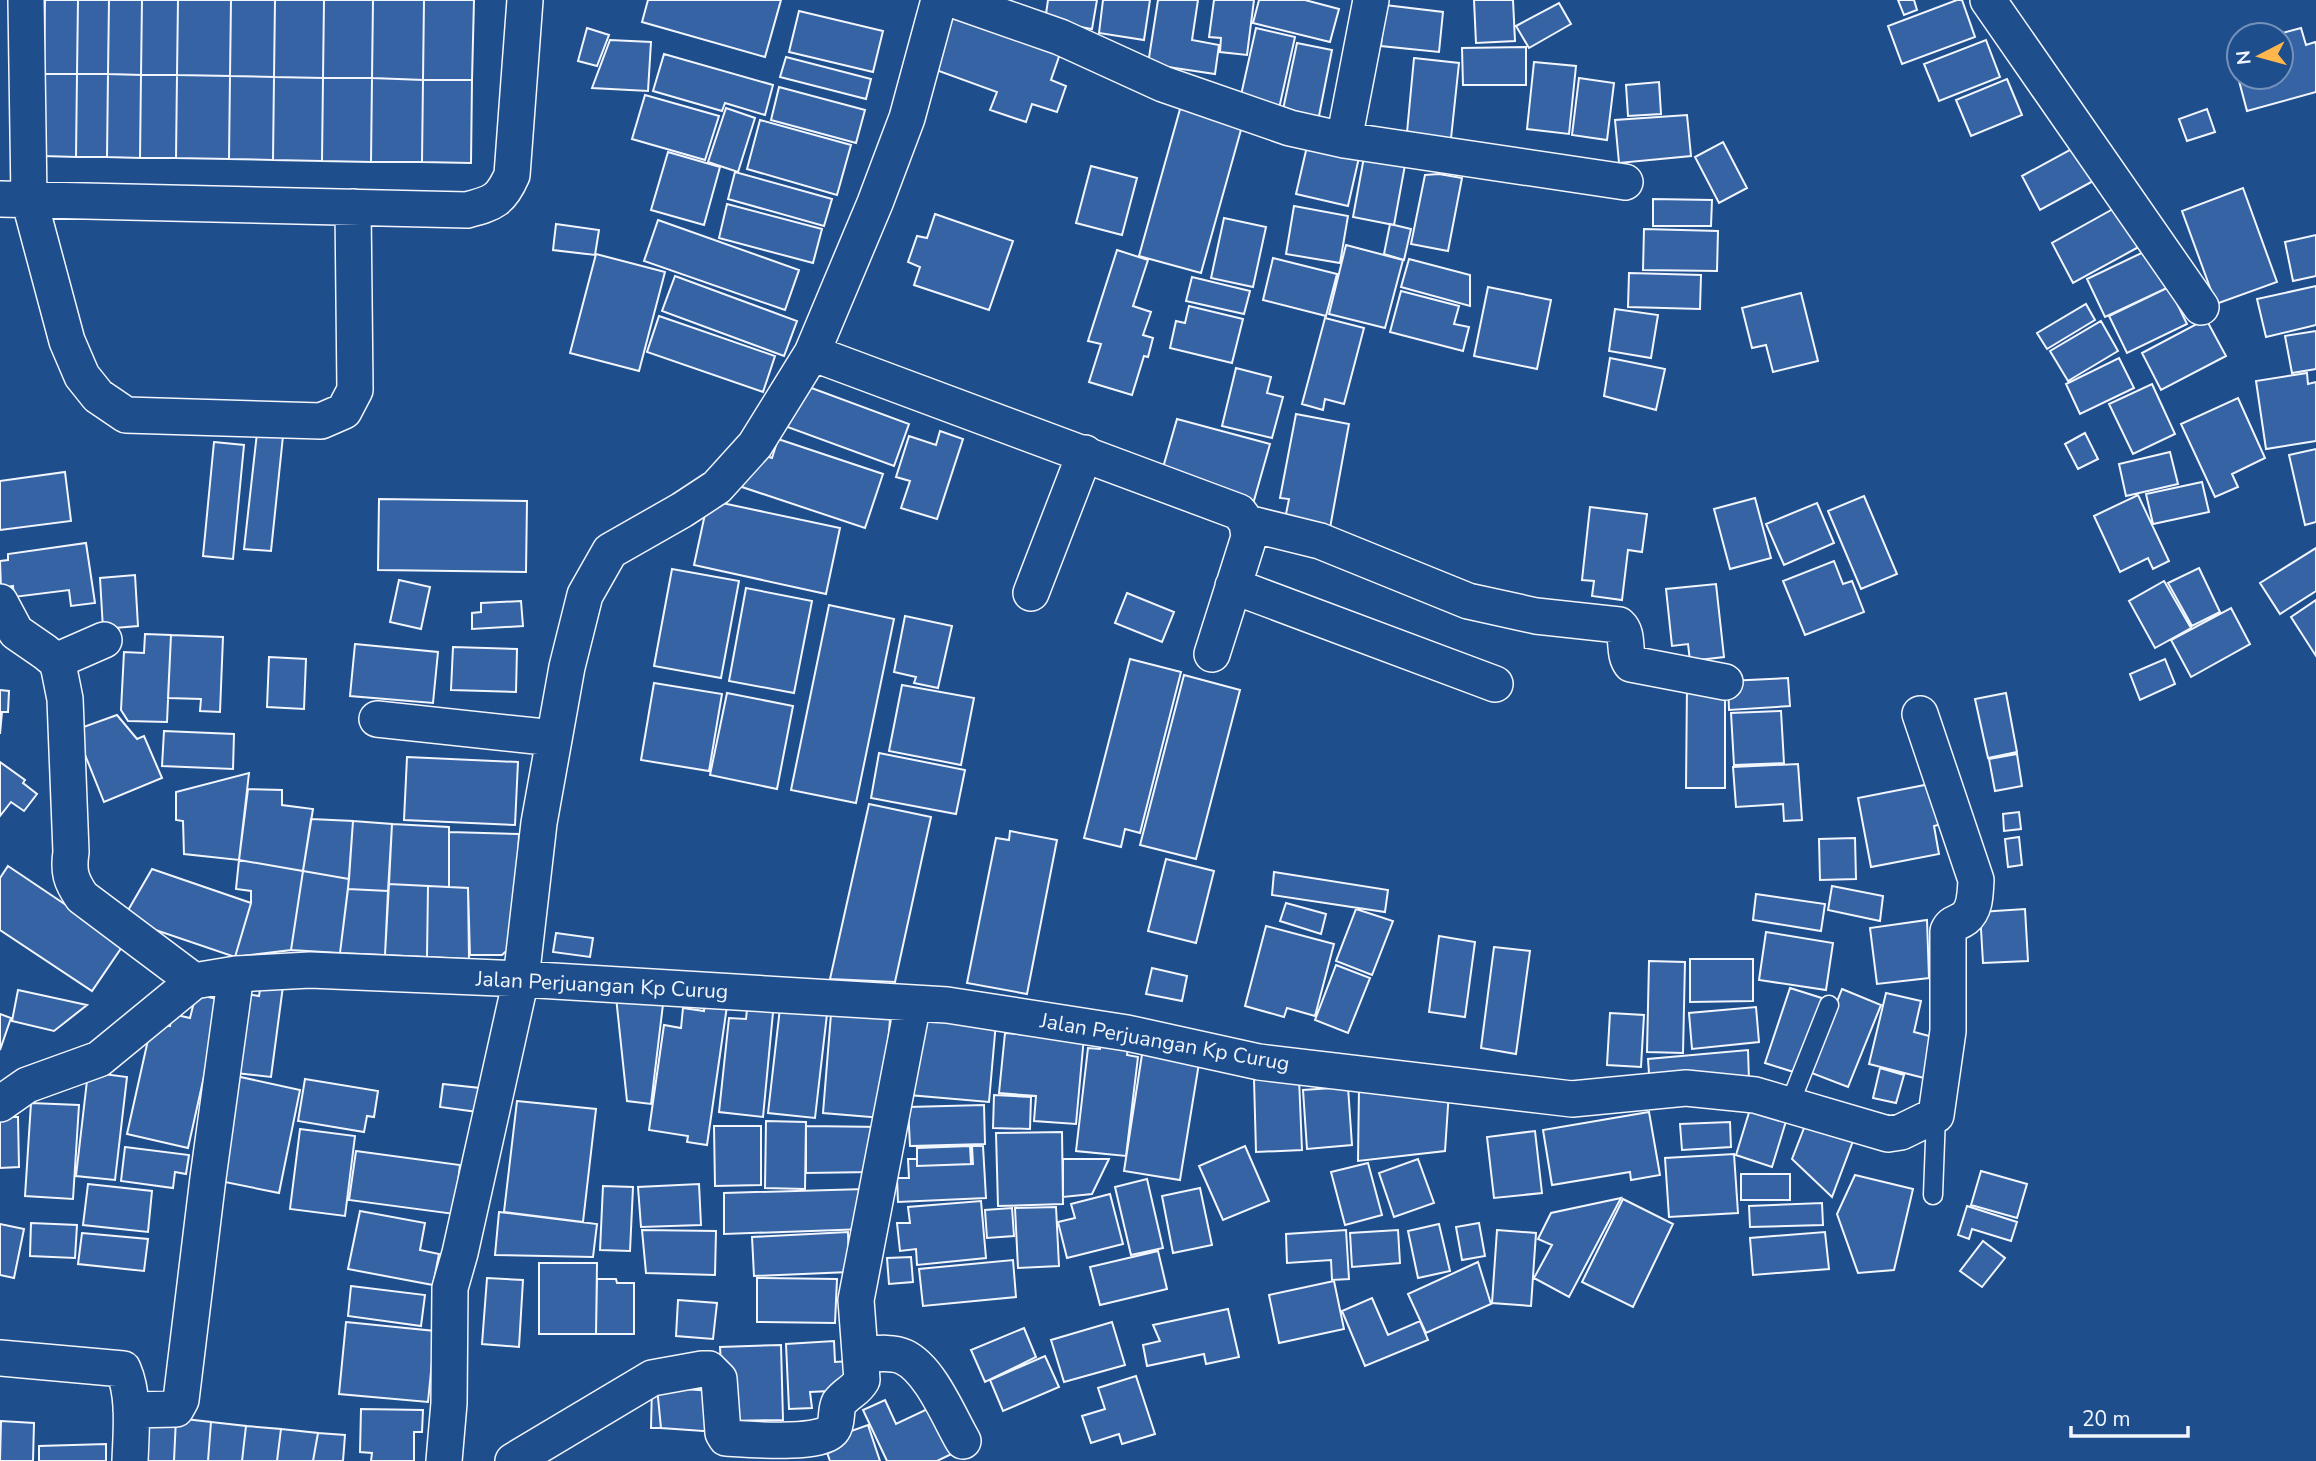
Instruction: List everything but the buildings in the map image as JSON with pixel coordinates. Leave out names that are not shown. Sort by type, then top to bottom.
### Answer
[{"type":"street","points":[[26,0],[15,199],[82,376],[98,396],[126,415],[321,421],[344,411],[355,390],[353,207]]},
{"type":"street","points":[[15,199],[467,210],[486,205],[503,195],[513,175],[526,0]]},
{"type":"street","points":[[443,1461],[450,1374],[450,1288],[521,979],[539,823],[567,667],[585,595],[610,551],[717,487],[755,445],[812,353],[875,203],[907,118],[939,0]]},
{"type":"street","points":[[954,0],[1060,37],[1163,84],[1290,128],[1345,140],[1625,182]]},
{"type":"street","points":[[1345,140],[1371,0]]},
{"type":"street","points":[[1988,0],[2201,307]]},
{"type":"street","points":[[812,353],[1239,512],[1248,523],[1249,537],[1212,654]]},
{"type":"street","points":[[1031,593],[1085,453]]},
{"type":"street","points":[[1248,523],[1320,541],[1468,601],[1536,616],[1619,625],[1624,631],[1626,654],[1631,664],[1725,682]]},
{"type":"street","points":[[1233,586],[1494,684]]},
{"type":"street","points":[[0,602],[16,632],[55,661],[65,699],[71,852],[68,869],[72,882],[82,897],[194,981]]},
{"type":"street","points":[[55,661],[104,640]]},
{"type":"street","points":[[1920,714],[1976,880],[1974,905],[1965,918],[1951,923],[1948,931],[1948,1031],[1936,1115]]},
{"type":"street","points":[[377,719],[554,738]]},
{"type":"street","name":"Jalan Perjuangan Kp Curug","points":[[0,1104],[27,1085],[99,1059],[194,981],[236,974],[310,970],[521,979],[947,1005],[1103,1029],[1259,1062],[1572,1099],[1686,1088],[1755,1095],[1888,1134],[1901,1132],[1936,1115]]},
{"type":"street","points":[[131,1410],[176,1409],[181,1400],[236,974]]},
{"type":"street","points":[[513,1461],[652,1378],[702,1369],[709,1369],[719,1379],[723,1433],[726,1438],[811,1440],[827,1435],[834,1429],[837,1406],[844,1396],[857,1389],[862,1380],[856,1300],[913,1003]]},
{"type":"street","points":[[861,1355],[903,1356],[920,1367],[963,1441]]},
{"type":"street","points":[[0,1358],[123,1369],[127,1377],[131,1410],[130,1461]]},
{"type":"lane","points":[[1789,1106],[1829,1005]]},
{"type":"lane","points":[[1933,1195],[1936,1115]]}]
